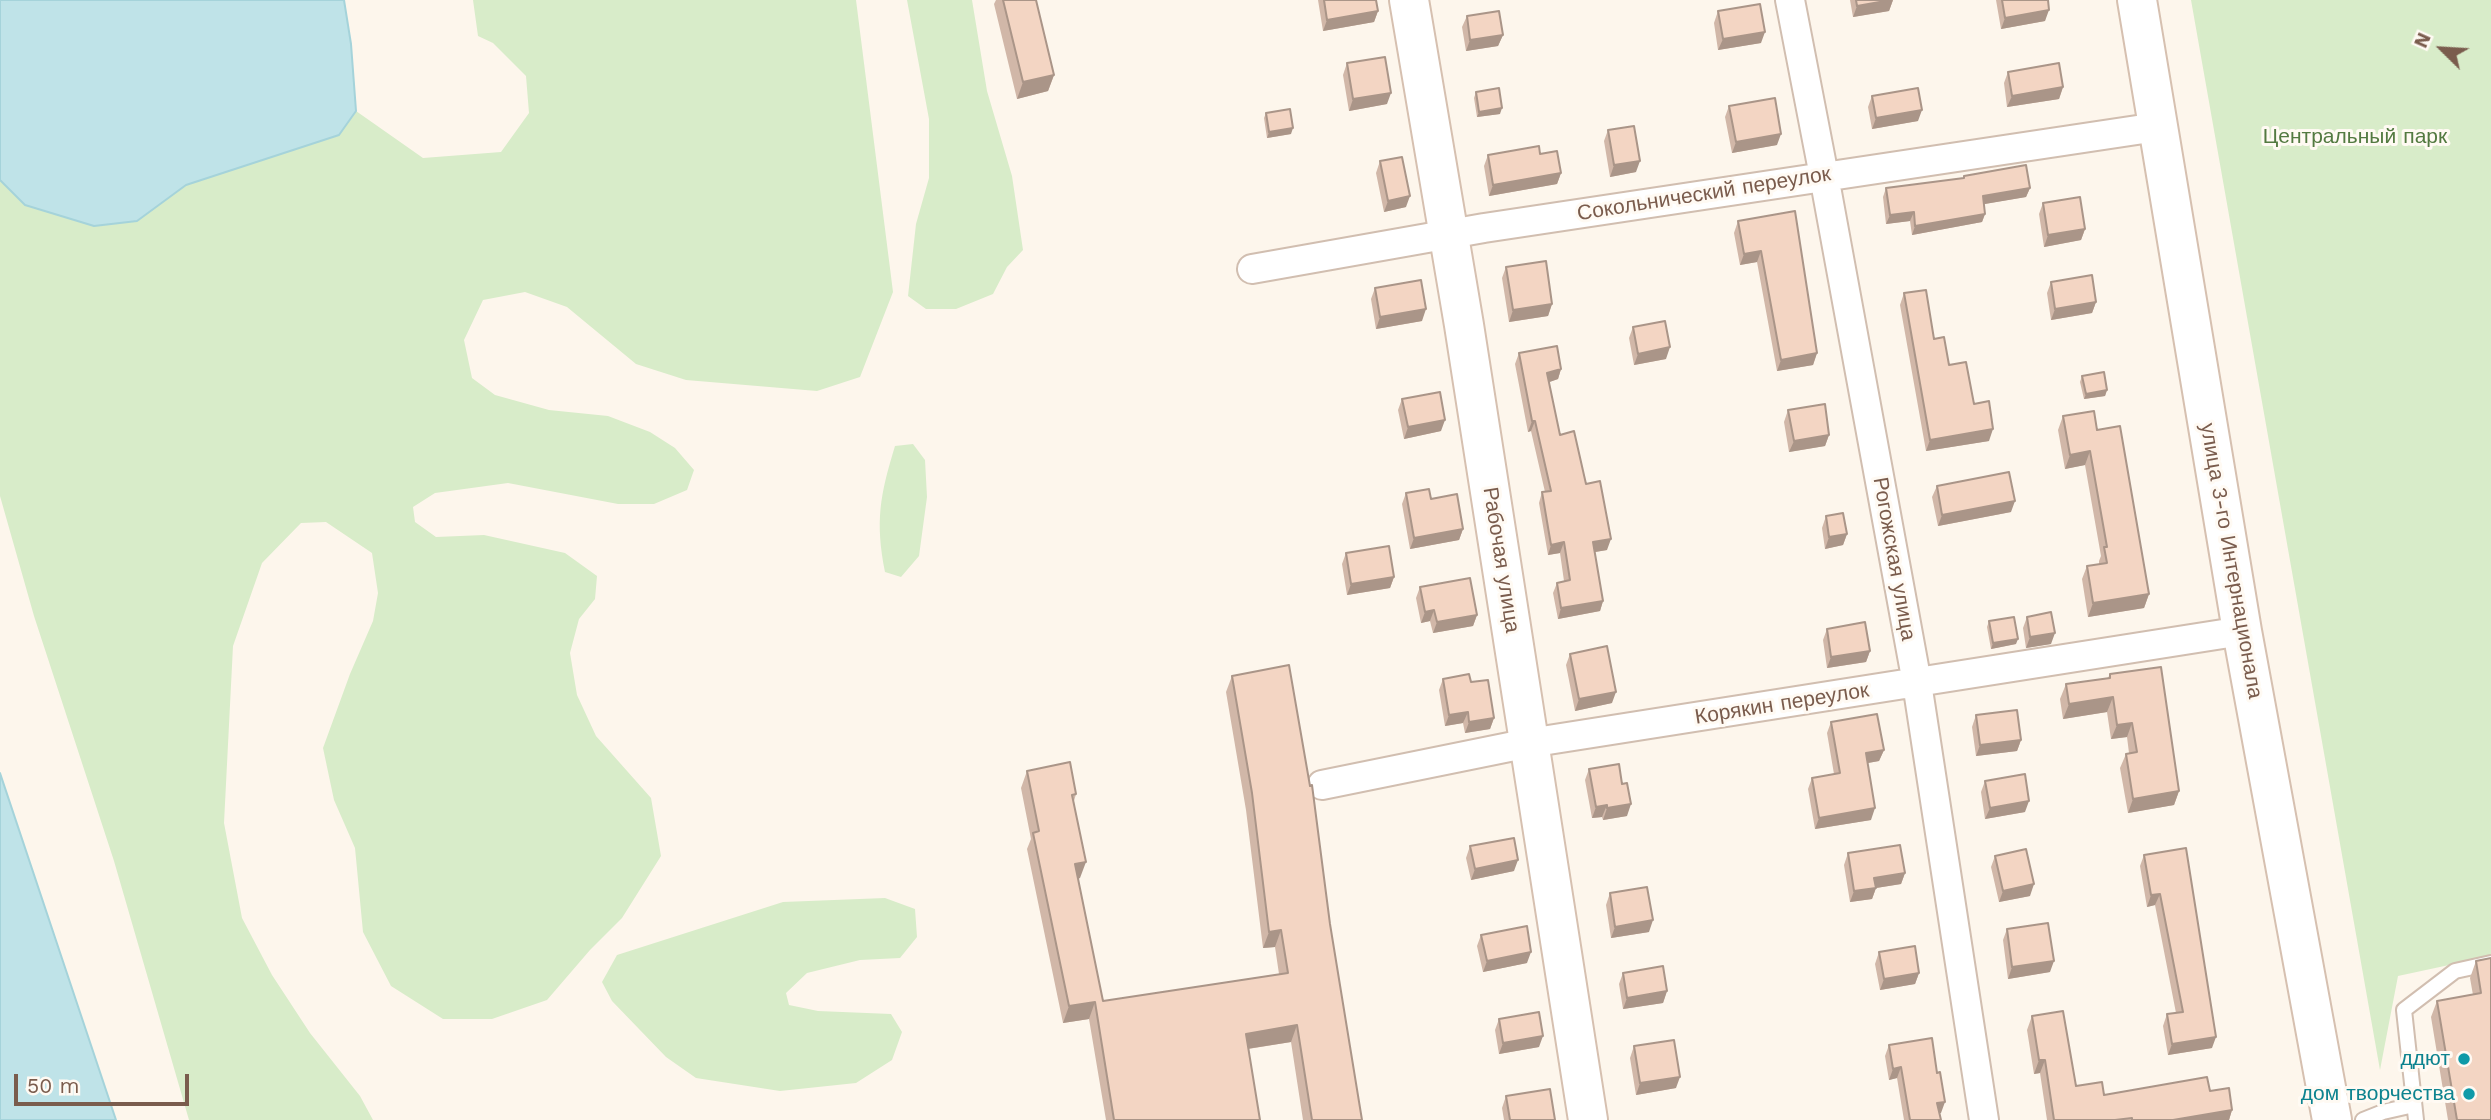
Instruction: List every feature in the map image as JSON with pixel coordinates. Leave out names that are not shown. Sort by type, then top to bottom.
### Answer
[{"type":"main road","name":"Рабочая улица","points":[[1409,0],[1449,234],[1588,1120]]},
{"type":"main road","name":"улица 3-го Интернационала","points":[[2137,0],[2242,631],[2332,1120]]},
{"type":"street","name":"Рогожская улица","points":[[1790,0],[1917,683],[1984,1120]]},
{"type":"street","name":"Сокольнический переулок","points":[[1252,268],[1449,234],[2157,127]]},
{"type":"street","name":"Корякин переулок","points":[[1322,785],[1529,743],[2242,631]]},
{"type":"lane","points":[[2363,1120],[2383,1112],[2415,1113],[2404,1010],[2455,971],[2491,963]]},
{"type":"green space","points":[[473,0],[856,0],[893,292],[860,377],[817,391],[686,380],[636,364],[567,307],[525,292],[483,300],[464,340],[472,378],[495,395],[549,410],[608,416],[650,432],[675,448],[694,470],[687,490],[654,504],[618,504],[508,483],[435,493],[413,507],[415,522],[436,537],[484,535],[565,553],[597,576],[595,599],[579,619],[570,653],[577,695],[596,736],[651,798],[661,856],[622,918],[547,1000],[492,1019],[443,1019],[391,986],[363,932],[355,848],[334,800],[323,748],[373,621],[378,593],[372,553],[326,522],[301,523],[262,563],[233,646],[224,823],[242,918],[272,975],[310,1033],[360,1096],[373,1120],[189,1120],[114,861],[34,616],[0,496],[0,180],[25,205],[137,221],[186,185],[339,135],[356,111],[423,158],[501,152],[529,113],[526,76],[493,43],[478,36]]},
{"type":"green space","points":[[907,0],[972,0],[987,91],[1012,176],[1023,250],[1007,267],[993,294],[956,309],[926,309],[908,296],[916,224],[929,178],[929,119]]},
{"type":"green space","name":"Центральный парк","points":[[2191,0],[2491,0],[2491,956],[2398,976],[2380,1070]]},
{"type":"green space","points":[[913,444],[925,460],[927,497],[919,556],[901,577],[885,572],[880,538],[881,508],[895,446]]},
{"type":"green space","points":[[885,898],[915,909],[917,937],[900,958],[860,960],[807,973],[786,993],[789,1005],[818,1011],[891,1014],[902,1032],[892,1060],[856,1083],[780,1091],[696,1078],[666,1057],[612,1001],[602,982],[617,955],[783,902]]},
{"type":"water","points":[[0,0],[344,0],[351,44],[356,111],[339,135],[186,185],[137,221],[94,226],[25,205],[0,180]]},
{"type":"water","points":[[0,773],[116,1120],[0,1120]]},
{"type":"building","points":[[1003,0],[1036,0],[1054,75],[1023,82]]},
{"type":"building","points":[[1324,0],[1376,0],[1378,11],[1327,20]]},
{"type":"building","points":[[1856,0],[1891,0],[1857,6]]},
{"type":"building","points":[[2002,0],[2048,0],[2049,10],[2005,18]]},
{"type":"building","points":[[1760,4],[1765,32],[1723,39],[1718,11]]},
{"type":"building","points":[[1499,11],[1503,35],[1470,40],[1467,16]]},
{"type":"building","points":[[1385,57],[1391,93],[1353,99],[1347,63]]},
{"type":"building","points":[[2059,63],[2063,87],[2012,96],[2008,72]]},
{"type":"building","points":[[1499,88],[1502,108],[1479,112],[1476,92]]},
{"type":"building","points":[[1918,88],[1922,110],[1876,118],[1872,96]]},
{"type":"building","points":[[1775,98],[1781,134],[1736,142],[1729,106]]},
{"type":"building","points":[[1290,109],[1293,128],[1269,132],[1266,113]]},
{"type":"building","points":[[1634,126],[1640,161],[1614,165],[1608,130]]},
{"type":"building","points":[[1539,146],[1540,154],[1557,151],[1561,173],[1493,185],[1488,155]]},
{"type":"building","points":[[1402,157],[1410,196],[1388,201],[1380,161]]},
{"type":"building","points":[[2026,165],[2030,188],[1983,196],[1985,214],[1915,226],[1914,212],[1890,215],[1886,188],[1964,178]]},
{"type":"building","points":[[2080,197],[2085,229],[2048,235],[2043,203]]},
{"type":"building","points":[[1795,211],[1817,353],[1781,360],[1761,251],[1744,254],[1738,221]]},
{"type":"building","points":[[1546,261],[1552,304],[1513,310],[1506,267]]},
{"type":"building","points":[[2092,275],[2096,302],[2055,309],[2051,282]]},
{"type":"building","points":[[1421,280],[1426,309],[1380,317],[1375,288]]},
{"type":"building","points":[[1926,290],[1934,339],[1944,337],[1949,365],[1966,362],[1974,404],[1989,401],[1993,429],[1930,440],[1904,293]]},
{"type":"building","points":[[1665,321],[1670,347],[1638,354],[1633,327]]},
{"type":"building","points":[[1557,346],[1561,369],[1547,373],[1560,435],[1574,431],[1586,484],[1600,481],[1611,539],[1593,542],[1603,601],[1561,608],[1557,583],[1570,580],[1564,542],[1551,545],[1542,492],[1551,491],[1535,421],[1532,421],[1519,353]]},
{"type":"building","points":[[2104,372],[2107,390],[2086,394],[2082,376]]},
{"type":"building","points":[[1440,392],[1445,420],[1408,427],[1402,399]]},
{"type":"building","points":[[1825,404],[1829,435],[1794,441],[1788,410]]},
{"type":"building","points":[[2094,411],[2097,430],[2120,426],[2149,594],[2093,603],[2087,566],[2107,563],[2104,547],[2107,547],[2090,451],[2070,455],[2063,416]]},
{"type":"building","points":[[2009,472],[2015,501],[1942,515],[1937,486]]},
{"type":"building","points":[[1429,489],[1431,499],[1457,494],[1463,529],[1414,538],[1406,493]]},
{"type":"building","points":[[1843,513],[1847,534],[1829,537],[1826,516]]},
{"type":"building","points":[[1389,546],[1394,577],[1351,584],[1346,553]]},
{"type":"building","points":[[1470,578],[1477,615],[1437,622],[1434,610],[1425,612],[1420,587]]},
{"type":"building","points":[[2051,612],[2055,633],[2030,637],[2027,617]]},
{"type":"building","points":[[2014,617],[2018,639],[1993,643],[1989,621]]},
{"type":"building","points":[[1865,622],[1870,651],[1831,657],[1827,629]]},
{"type":"building","points":[[1607,646],[1616,692],[1579,699],[1570,654]]},
{"type":"building","points":[[1289,665],[1310,786],[1312,785],[1330,924],[1362,1120],[1312,1120],[1297,1025],[1246,1034],[1260,1120],[1114,1120],[1095,1002],[1069,1006],[1033,833],[1039,831],[1027,771],[1070,762],[1076,794],[1072,795],[1086,862],[1075,864],[1103,1001],[1288,973],[1281,930],[1269,932],[1252,793],[1232,676]]},
{"type":"building","points":[[2161,667],[2179,791],[2133,799],[2126,754],[2137,752],[2132,723],[2117,725],[2113,697],[2069,704],[2066,684]]},
{"type":"building","points":[[1469,674],[1471,682],[1488,680],[1494,718],[1469,722],[1468,712],[1449,715],[1443,679]]},
{"type":"building","points":[[2017,710],[2021,740],[1980,745],[1976,715]]},
{"type":"building","points":[[1877,714],[1884,750],[1866,753],[1875,808],[1819,818],[1812,778],[1840,773],[1831,722]]},
{"type":"building","points":[[1619,764],[1622,784],[1627,783],[1631,804],[1596,807],[1589,769]]},
{"type":"building","points":[[2025,774],[2029,801],[1990,808],[1985,781]]},
{"type":"building","points":[[1514,838],[1518,860],[1475,869],[1470,846]]},
{"type":"building","points":[[1900,845],[1905,873],[1874,878],[1876,888],[1854,891],[1848,853]]},
{"type":"building","points":[[2186,848],[2216,1037],[2172,1044],[2167,1014],[2183,1012],[2160,894],[2151,895],[2144,855]]},
{"type":"building","points":[[2026,849],[2034,884],[2003,891],[1995,856]]},
{"type":"building","points":[[1647,887],[1653,920],[1615,927],[1610,893]]},
{"type":"building","points":[[2048,923],[2054,961],[2012,967],[2007,929]]},
{"type":"building","points":[[1527,926],[1531,952],[1487,961],[1481,935]]},
{"type":"building","points":[[1915,946],[1919,973],[1884,979],[1879,952]]},
{"type":"building","name":"ддют","points":[[2491,958],[2491,1120],[2457,1120],[2437,1001],[2481,993],[2476,961]]},
{"type":"building","points":[[1663,966],[1667,991],[1627,998],[1623,973]]},
{"type":"building","points":[[2063,1011],[2076,1086],[2102,1082],[2104,1095],[2207,1077],[2210,1091],[2229,1088],[2232,1110],[2173,1120],[2054,1120],[2045,1060],[2039,1060],[2032,1016]]},
{"type":"building","points":[[1539,1012],[1543,1036],[1503,1043],[1499,1019]]},
{"type":"building","points":[[1932,1038],[1945,1102],[1937,1103],[1941,1120],[1910,1120],[1901,1067],[1893,1069],[1889,1045]]},
{"type":"building","points":[[1674,1040],[1680,1077],[1640,1083],[1634,1046]]},
{"type":"building","points":[[1550,1089],[1555,1120],[1510,1120],[1506,1096]]},
{"type":"place","name":"ддют","points":[[2464,1059]]},
{"type":"place","name":"дом творчества","points":[[2469,1094]]}]
